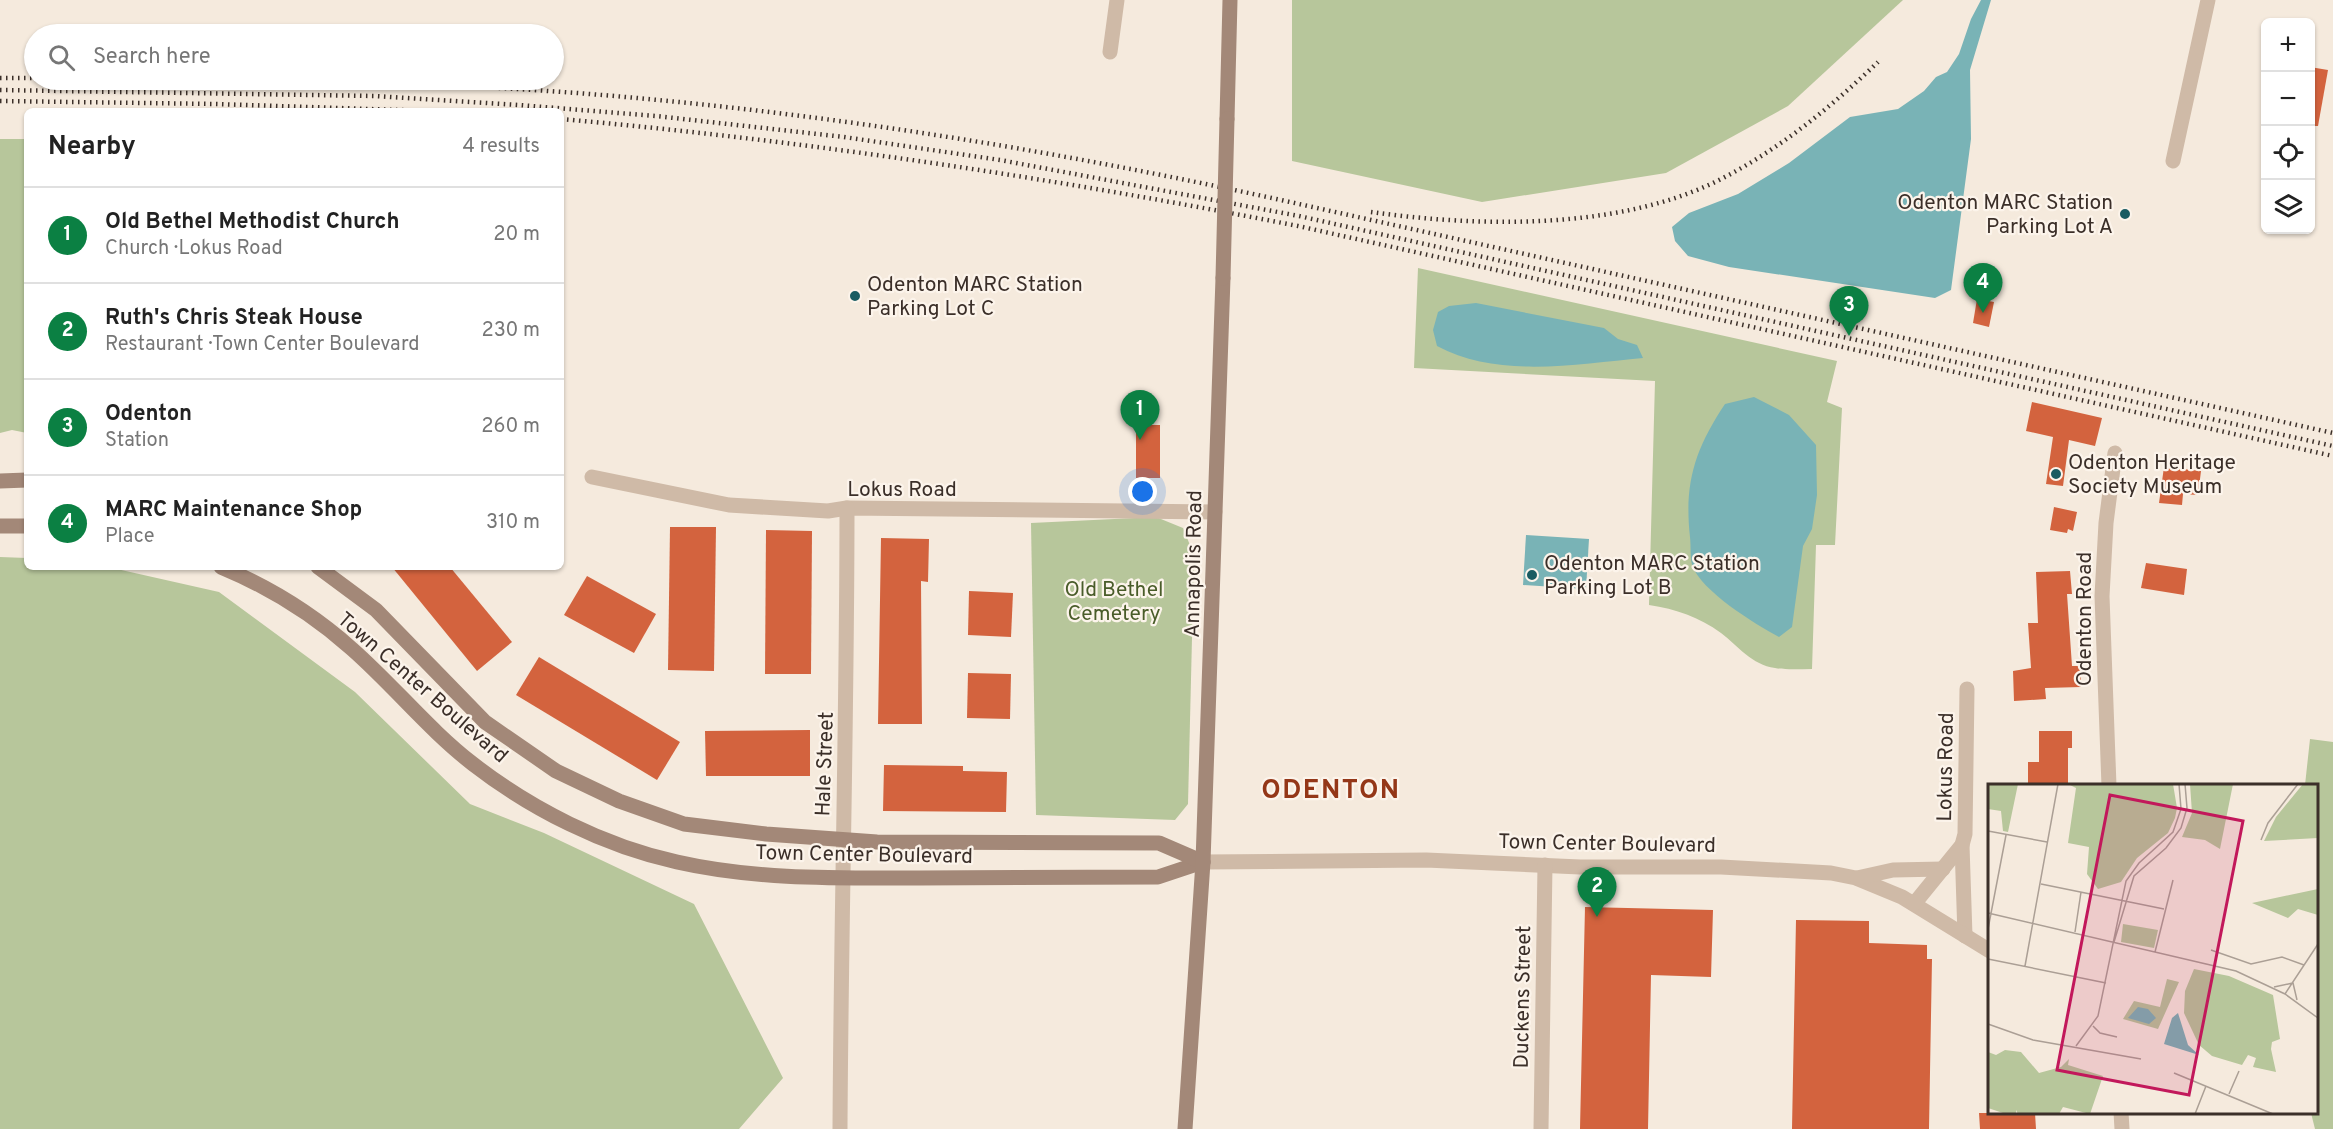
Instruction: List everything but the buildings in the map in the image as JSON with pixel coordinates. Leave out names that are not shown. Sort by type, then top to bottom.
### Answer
[{"type":"street","points":[[1110,52],[1117,0]]},
{"type":"street","name":"Annapolis Road","points":[[1185,1129],[1203,862],[1230,0]]},
{"type":"street","points":[[2173,161],[2208,0]]},
{"type":"street","name":"Odenton Road","points":[[2109,784],[2103,596],[2106,523],[2115,453]]},
{"type":"street","name":"Lokus Road","points":[[592,477],[729,505],[828,511],[847,508],[1215,512]]},
{"type":"street","points":[[0,481],[24,480]]},
{"type":"street","name":"Hale Street","points":[[840,1129],[842,878],[847,707],[847,508]]},
{"type":"street","points":[[0,526],[24,526]]},
{"type":"street","name":"Town Center Boulevard","points":[[228,570],[256,582],[312,617],[352,649],[472,764],[554,816],[622,845],[677,862],[762,875],[842,878],[1158,877],[1203,862],[1426,860],[1545,866],[1721,867],[1805,871],[1856,878],[1914,904],[1988,950]]},
{"type":"street","name":"Town Center Boulevard","points":[[322,570],[376,610],[485,722],[556,771],[619,801],[684,824],[843,840],[1159,843],[1203,862]]},
{"type":"street","name":"Lokus Road","points":[[1965,936],[1962,845],[1967,813],[1967,689]]},
{"type":"street","name":"Lokus Road","points":[[1914,904],[1962,845]]},
{"type":"street","name":"Duckens Street","points":[[1541,1129],[1545,866]]},
{"type":"street","points":[[1856,878],[1893,870],[1943,869]]},
{"type":"street","points":[[2121,1114],[2122,1129]]},
{"type":"green space","points":[[1292,0],[1903,0],[1788,106],[1666,173],[1482,202],[1292,161]]},
{"type":"green space","points":[[0,139],[24,139],[24,432],[12,430],[0,433]]},
{"type":"green space","points":[[1418,268],[1837,361],[1827,402],[1842,408],[1835,545],[1816,545],[1812,669],[1775,668],[1759,663],[1704,622],[1678,611],[1649,605],[1655,381],[1414,368]]},
{"type":"green space","name":"Old Bethel Cemetery","points":[[1156,517],[1183,528],[1194,555],[1188,804],[1175,820],[1036,815],[1031,523]]},
{"type":"green space","points":[[0,557],[24,558],[24,570],[121,570],[219,592],[355,692],[470,804],[544,833],[694,904],[783,1078],[739,1129],[0,1129]]},
{"type":"green space","points":[[2310,739],[2333,742],[2333,1129],[2315,1129],[2311,1114],[2318,1114],[2318,784],[2305,784]]},
{"type":"water","points":[[1981,0],[1991,0],[1970,70],[1971,139],[1951,290],[1935,298],[1729,267],[1688,256],[1675,241],[1672,227],[1689,213],[1738,194],[1789,163],[1850,117],[1898,109],[1924,91],[1936,77],[1947,72],[1959,54],[1971,19]]},
{"type":"water","points":[[1476,303],[1604,328],[1618,339],[1637,345],[1643,358],[1565,366],[1512,366],[1486,363],[1437,346],[1433,330],[1438,312],[1449,306]]},
{"type":"water","points":[[1754,397],[1789,415],[1816,445],[1817,495],[1812,529],[1803,546],[1792,627],[1779,637],[1717,596],[1697,575],[1691,558],[1689,500],[1694,467],[1699,452],[1725,404]]},
{"type":"water","points":[[1526,535],[1589,539],[1586,589],[1523,585]]},
{"type":"railway","points":[[1371,212],[1456,220],[1545,221],[1589,217],[1674,198],[1713,183],[1780,144],[1821,113],[1878,62]]},
{"type":"railway","points":[[0,78],[24,78]]},
{"type":"railway","points":[[0,90],[374,96],[556,108]]},
{"type":"railway","points":[[525,90],[608,95],[815,118],[971,141],[1126,168],[1281,200],[2333,433]]},
{"type":"railway","points":[[0,101],[339,108]]},
{"type":"railway","points":[[564,109],[656,116],[844,137],[1000,160],[1299,216],[2333,446]]},
{"type":"railway","points":[[564,119],[746,138],[931,163],[1114,192],[1298,226],[2333,456]]},
{"type":"place","name":"Odenton MARC Station Parking Lot A","points":[[2125,214]]},
{"type":"place","name":"Odenton MARC Station Parking Lot C","points":[[855,296]]},
{"type":"place","name":"MARC Maintenance Shop","points":[[1983,313]]},
{"type":"place","name":"Odenton","points":[[1849,336]]},
{"type":"place","name":"Old Bethel Methodist Church","points":[[1140,440]]},
{"type":"place","name":"Odenton Heritage Society Museum","points":[[2056,474]]},
{"type":"place","name":"Odenton MARC Station Parking Lot B","points":[[1532,575]]},
{"type":"place","name":"Ruth's Chris Steak House","points":[[1597,917]]},
{"type":"district","name":"ODENTON","points":[[1331,789]]}]
